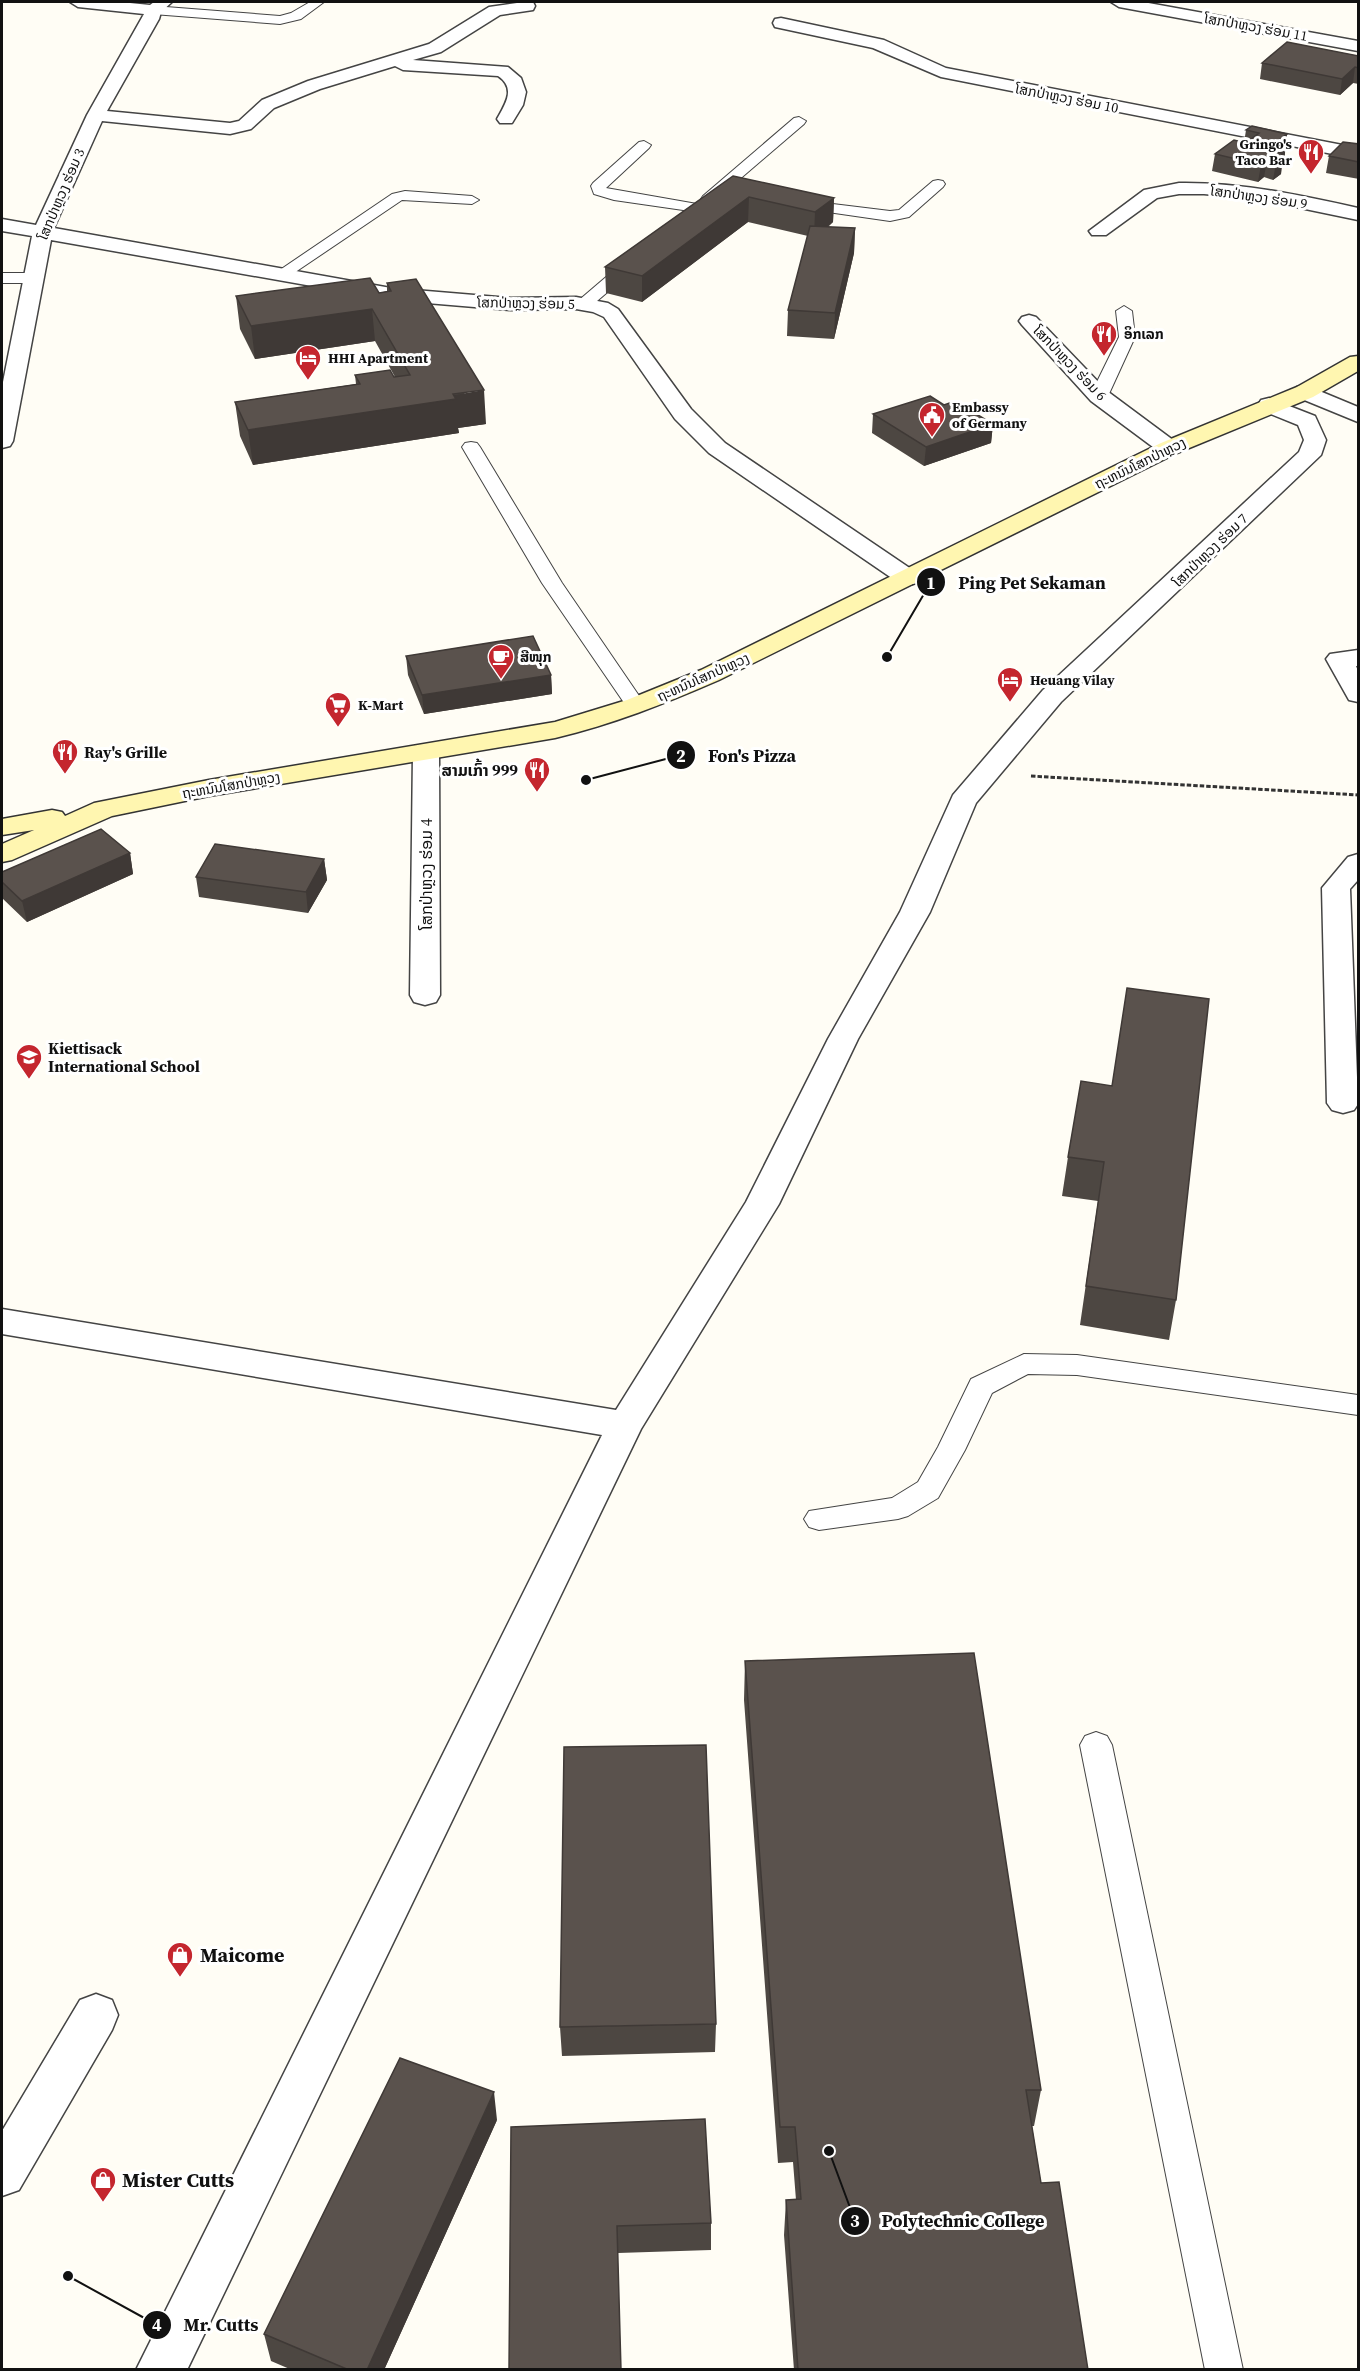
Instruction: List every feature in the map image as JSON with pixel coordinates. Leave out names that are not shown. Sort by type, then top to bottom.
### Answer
[{"type":"street","points":[[78,2],[158,6]]},
{"type":"street","name":"ໂສກປ່າຫຼວງ ຮ່ອມ 11","points":[[1119,2],[1359,46]]},
{"type":"street","name":"ໂສກປ່າຫຼວງ ຮ່ອມ 3","points":[[2,441],[42,233],[96,115],[158,6]]},
{"type":"street","points":[[96,115],[230,129],[245,125],[268,104],[314,85],[435,48],[495,11],[527,6]]},
{"type":"street","name":"ໂສກປ່າຫຼວງ ຮ່ອມ 10","points":[[781,23],[878,44],[940,72],[1359,154]]},
{"type":"street","points":[[386,64],[502,71],[514,78],[518,86],[515,102],[506,118]]},
{"type":"street","name":"ໂສກປ່າຫຼວງ ຮ່ອມ 9","points":[[1099,231],[1154,192],[1197,189],[1242,192],[1359,214]]},
{"type":"street","name":"ໂສກປ່າຫຼວງ ຮ່ອມ 5","points":[[2,225],[391,294],[514,304],[584,304],[603,308],[611,313],[683,414],[717,448],[908,578]]},
{"type":"street","name":"ໂສກປ່າຫຼວງ ຮ່ອມ 6","points":[[1029,321],[1100,396],[1168,448]]},
{"type":"street","name":"ຖະຫນົນໂສກປ່າຫຼວງ","points":[[2,854],[104,809],[209,788],[555,730],[596,720],[636,706],[719,671],[1168,448],[1305,392],[1359,362]]},
{"type":"street","points":[[1305,392],[1359,414]]},
{"type":"street","name":"ໂສກປ່າຫຼວງ ຮ່ອມ 7","points":[[162,2370],[625,1425],[762,1204],[843,1039],[915,912],[963,801],[1052,696],[1310,455],[1315,440],[1307,421],[1269,405]]},
{"type":"street","points":[[1359,658],[1339,659],[1359,694]]},
{"type":"street","name":"ໂສກປ່າຫຼວງ ຮ່ອມ 4","points":[[424,995],[426,753]]},
{"type":"street","points":[[2,827],[104,809]]},
{"type":"street","points":[[1343,1103],[1336,888],[1359,863]]},
{"type":"street","points":[[2,1321],[625,1425]]},
{"type":"street","points":[[2,2174],[96,2015]]},
{"type":"lane","points":[[158,6],[280,20],[296,16],[318,2]]},
{"type":"lane","points":[[680,223],[799,121]]},
{"type":"lane","points":[[644,145],[598,186],[599,191],[614,196],[697,208]]},
{"type":"lane","points":[[784,202],[890,216],[904,214],[938,184]]},
{"type":"lane","points":[[717,191],[739,195]]},
{"type":"lane","points":[[282,273],[397,197],[405,195],[472,200]]},
{"type":"lane","points":[[584,304],[645,252]]},
{"type":"lane","points":[[2,278],[33,278]]},
{"type":"lane","points":[[1100,396],[1127,338],[1124,311]]},
{"type":"lane","points":[[471,447],[552,582],[636,706]]},
{"type":"lane","points":[[819,1519],[898,1508],[928,1490],[951,1450],[981,1386],[1024,1364],[1077,1365],[1359,1405]]},
{"type":"lane","points":[[1096,1745],[1224,2370]]},
{"type":"path","points":[[1027,776],[1359,795]]},
{"type":"building","points":[[1287,42],[1359,56],[1359,68],[1355,67],[1342,79],[1262,63]]},
{"type":"building","points":[[1252,126],[1287,134],[1275,143],[1286,146],[1280,150],[1271,151],[1281,153],[1283,158],[1276,163],[1267,161],[1261,165],[1215,154],[1234,140],[1246,143],[1259,133],[1246,130]]},
{"type":"building","points":[[1343,142],[1359,144],[1359,162],[1329,156]]},
{"type":"building","points":[[733,176],[834,198],[815,212],[749,197],[642,276],[605,267]]},
{"type":"building","points":[[810,226],[855,228],[835,313],[788,310]]},
{"type":"building","points":[[370,278],[379,293],[391,291],[387,283],[416,279],[484,390],[453,394],[456,399],[248,430],[235,402],[360,384],[355,375],[390,370],[394,377],[410,375],[372,309],[251,326],[236,296]]},
{"type":"building","points":[[930,396],[944,405],[955,401],[993,424],[926,447],[873,414]]},
{"type":"building","points":[[533,636],[551,675],[422,695],[406,656]]},
{"type":"building","points":[[101,829],[130,853],[22,901],[2,882],[2,872]]},
{"type":"building","points":[[215,844],[324,859],[306,892],[196,877]]},
{"type":"building","points":[[1127,988],[1209,999],[1176,1300],[1086,1286],[1104,1162],[1068,1157],[1081,1081],[1112,1086]]},
{"type":"building","points":[[974,1653],[1041,2090],[1026,2090],[1041,2183],[1059,2182],[1088,2370],[798,2370],[786,2200],[801,2199],[795,2127],[780,2127],[745,1661]]},
{"type":"building","points":[[706,1745],[716,2024],[560,2027],[564,1747]]},
{"type":"building","points":[[400,2058],[494,2092],[367,2370],[349,2370],[264,2334]]},
{"type":"building","points":[[705,2119],[711,2223],[617,2226],[621,2370],[509,2370],[511,2127]]},
{"type":"place","name":"Gringo's Taco Bar","points":[[1311,175]]},
{"type":"place","name":"ອິກເລກ","points":[[1104,357]]},
{"type":"place","name":"HHI Apartment","points":[[308,381]]},
{"type":"place","name":"Embassy of Germany","points":[[932,438]]},
{"type":"place","name":"Ping Pet Sekaman","points":[[887,657]]},
{"type":"place","name":"ສີໜຸກ","points":[[501,680]]},
{"type":"place","name":"Heuang Vilay","points":[[1010,703]]},
{"type":"place","name":"K-Mart","points":[[338,728]]},
{"type":"place","name":"Ray's Grille","points":[[65,775]]},
{"type":"place","name":"Fon's Pizza","points":[[586,780]]},
{"type":"place","name":"ສາມເກົ້າ 999","points":[[537,793]]},
{"type":"place","name":"Kiettisack International School","points":[[29,1080]]},
{"type":"place","name":"Maicome","points":[[180,1978]]},
{"type":"place","name":"Polytechnic College","points":[[829,2151]]},
{"type":"place","name":"Mister Cutts","points":[[103,2203]]},
{"type":"place","name":"Mr. Cutts","points":[[68,2276]]}]
